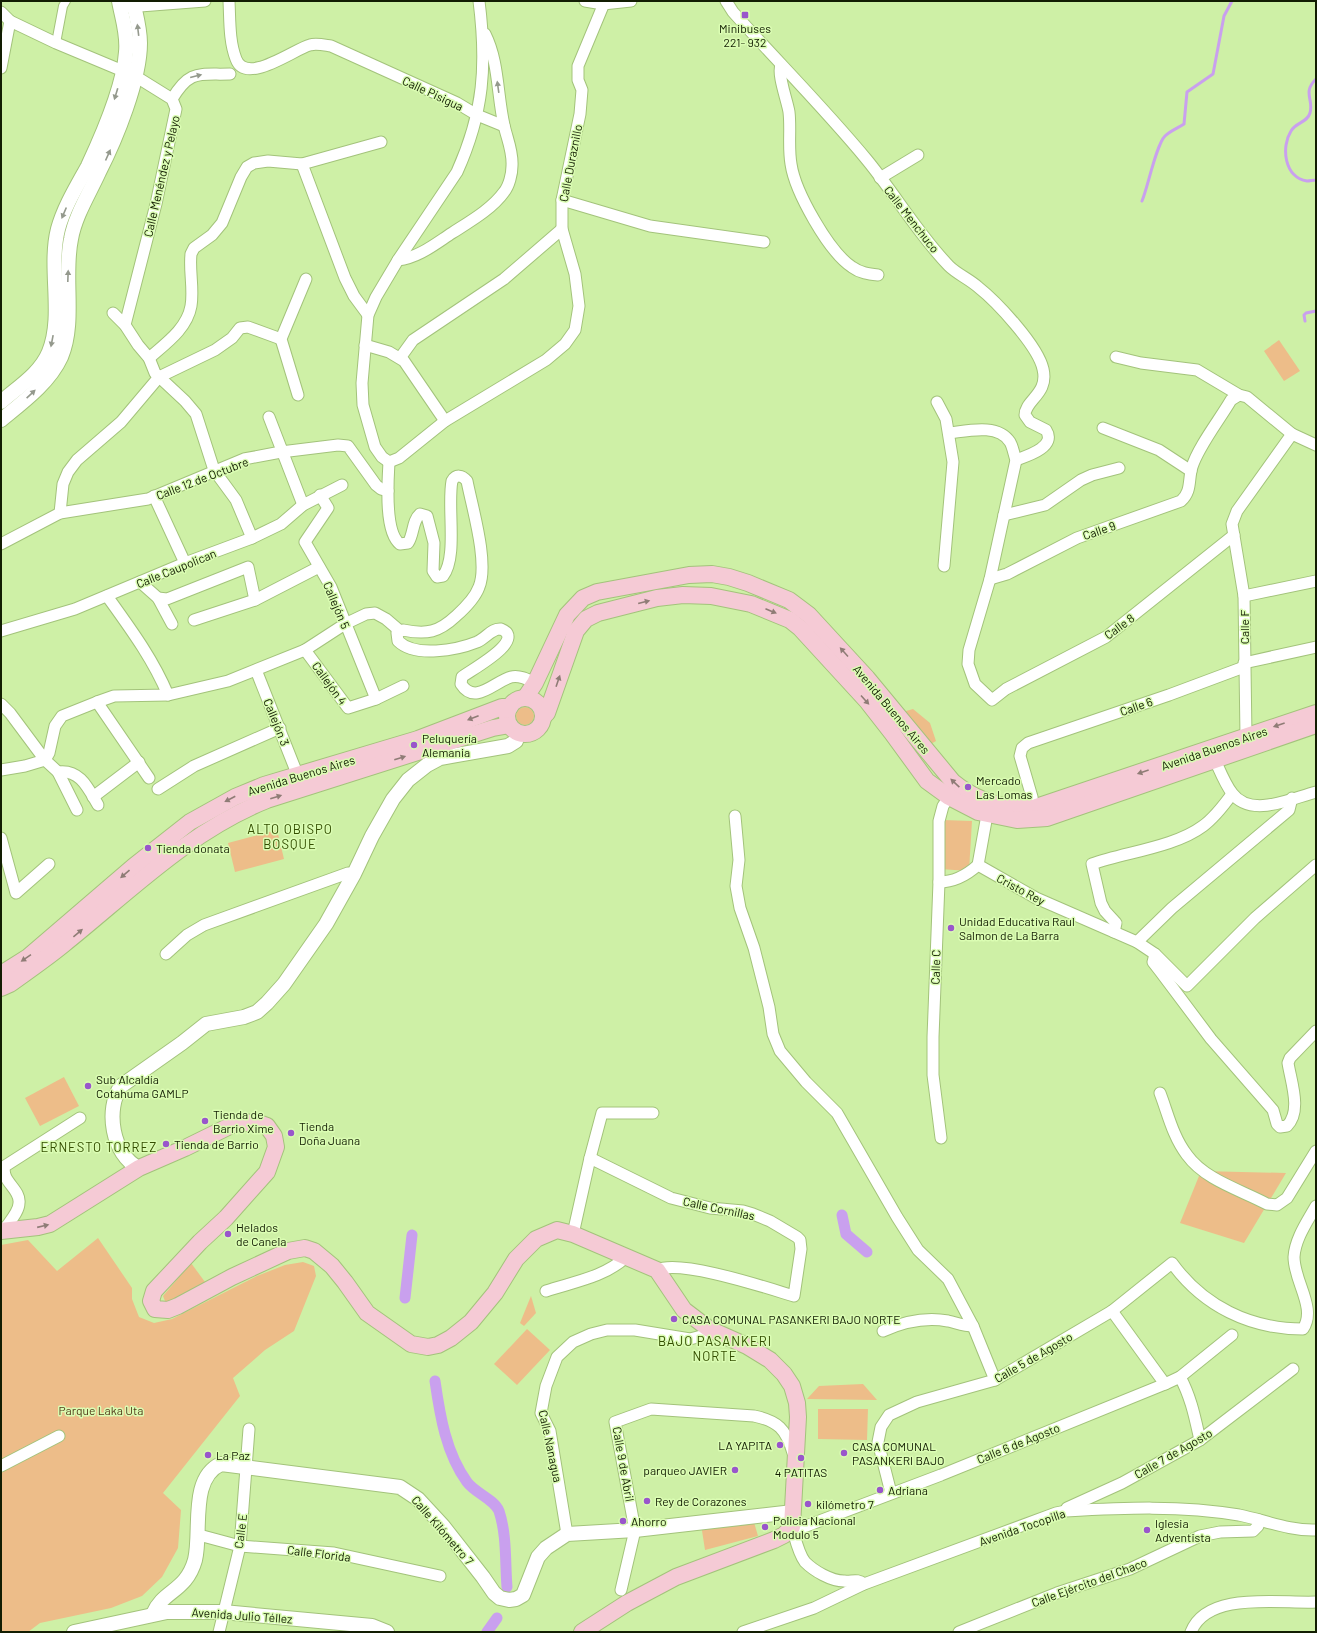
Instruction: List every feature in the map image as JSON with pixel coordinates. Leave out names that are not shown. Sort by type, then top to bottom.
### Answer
[{"type":"main road","name":"Avenida Buenos Aires","points":[[525,698],[535,683],[567,615],[583,598],[597,592],[689,575],[712,574],[729,577],[748,583],[789,600],[809,615],[867,678],[953,782],[964,791],[973,803],[987,815],[1017,820],[1232,748],[1316,725]]},
{"type":"main road","name":"Avenida Buenos Aires","points":[[543,717],[547,713],[576,632],[586,619],[598,613],[657,598],[683,595],[711,596],[751,604],[790,620],[800,628],[871,706],[927,781],[949,797],[973,803],[1020,808],[1047,818],[1215,760],[1246,737],[1316,713]]},
{"type":"main road","points":[[525,698],[536,702],[543,711],[543,717],[539,728],[530,734],[514,729],[507,713],[510,707],[519,699],[525,698]]},
{"type":"main road","name":"Avenida Buenos Aires","points":[[1,974],[28,957],[134,866],[190,822],[235,797],[264,785],[418,739],[502,707],[510,707]]},
{"type":"main road","name":"Avenida Buenos Aires","points":[[1,988],[10,984],[63,945],[199,835],[238,811],[267,800],[493,728],[514,729]]},
{"type":"main road","points":[[2,1230],[38,1227],[50,1224],[139,1168],[238,1124],[249,1122],[262,1123],[272,1131],[276,1141],[275,1152],[267,1172],[226,1218],[200,1242],[154,1292],[152,1305],[155,1309],[160,1310],[178,1306],[232,1277],[288,1251],[306,1248],[314,1251],[332,1266],[367,1313],[411,1344],[428,1347],[438,1345],[451,1338],[471,1322],[488,1303],[516,1259],[536,1239],[557,1230],[573,1234],[657,1270],[684,1310],[709,1329],[747,1346],[770,1360],[784,1374],[792,1386],[797,1403],[798,1431],[792,1520],[784,1535],[676,1577],[627,1603],[582,1632]]},
{"type":"street","points":[[56,43],[63,6],[66,1]]},
{"type":"street","points":[[1,420],[44,382],[55,369],[62,355],[67,331],[70,240],[76,221],[108,154],[129,73],[125,25],[119,4],[205,1]]},
{"type":"street","name":"Calle Pisigua","points":[[229,1],[232,45],[238,62],[244,67],[254,69],[268,66],[299,48],[311,44],[331,46],[457,103],[477,115],[504,126]]},
{"type":"street","points":[[365,345],[389,352],[400,358],[412,371],[445,421],[394,461],[389,462],[382,457],[375,447],[363,405],[362,384],[365,345],[368,315],[376,297],[398,260],[457,172],[464,156],[477,115],[483,78],[483,30],[479,1]]},
{"type":"street","points":[[585,1],[604,3],[631,1]]},
{"type":"street","name":"Calle Menchuco","points":[[726,1],[733,12],[844,133],[949,266],[979,287],[1025,336],[1038,356],[1044,370],[1044,383],[1040,394],[1028,407],[1025,415],[1030,422],[1046,430],[1048,437],[1045,446],[1035,453],[1016,460]]},
{"type":"street","name":"Calle Duraznillo","points":[[445,421],[546,360],[565,344],[574,330],[579,306],[576,281],[562,229],[562,200],[580,114],[582,90],[578,80],[578,66],[604,3]]},
{"type":"street","points":[[1,402],[36,372],[49,352],[54,327],[55,247],[58,230],[64,212],[98,144],[108,118],[129,73],[140,43],[134,4]]},
{"type":"street","name":"Calle Menéndez y Pelayo","points":[[1,12],[10,21],[56,43],[129,73],[172,99],[176,110],[156,204],[125,325]]},
{"type":"street","points":[[1,68],[10,21]]},
{"type":"street","points":[[398,260],[406,259],[425,250],[495,202],[505,192],[512,166],[511,147],[504,126],[492,47],[483,30]]},
{"type":"street","points":[[781,65],[779,74],[789,113],[791,165],[803,199],[832,246],[842,258],[853,268],[866,274],[878,275]]},
{"type":"street","points":[[172,99],[180,85],[196,74],[230,74]]},
{"type":"street","points":[[149,358],[180,330],[187,318],[191,306],[191,254],[194,248],[212,235],[222,223],[241,177],[247,167],[254,163],[268,161],[302,164],[381,142]]},
{"type":"street","points":[[880,178],[918,155]]},
{"type":"street","points":[[302,164],[345,278],[354,296],[368,315]]},
{"type":"street","points":[[562,200],[650,226],[764,242]]},
{"type":"street","points":[[400,358],[413,340],[504,278],[562,229]]},
{"type":"street","points":[[298,395],[281,339],[306,279]]},
{"type":"street","points":[[113,313],[125,325],[138,345],[149,358],[154,373],[185,401],[196,414],[214,470],[236,500],[252,538]]},
{"type":"street","points":[[60,513],[63,484],[68,472],[77,460],[121,422],[159,378],[215,350],[232,338],[240,328],[248,327],[281,339]]},
{"type":"street","points":[[1116,357],[1147,364],[1197,370],[1239,395],[1247,397],[1292,434],[1316,445]]},
{"type":"street","name":"Calle 9","points":[[990,579],[1007,574],[1077,538],[1181,501],[1187,495],[1190,486],[1191,471],[1194,461],[1231,400],[1239,395]]},
{"type":"street","points":[[937,402],[946,418],[953,462],[944,566]]},
{"type":"street","points":[[269,417],[281,452],[303,506]]},
{"type":"street","points":[[1103,428],[1159,450],[1191,471]]},
{"type":"street","points":[[949,433],[971,430],[989,430],[1002,434],[1010,442],[1016,460],[990,579]]},
{"type":"street","name":"Calle F","points":[[1246,737],[1244,596],[1232,524],[1233,519],[1292,434]]},
{"type":"street","name":"Calle 12 de Octubre","points":[[1,544],[60,513],[154,496],[184,485],[214,470],[244,459],[281,452],[338,445],[348,446],[376,485],[381,489],[388,491]]},
{"type":"street","points":[[1,770],[25,766],[45,760],[49,753],[55,726],[62,716],[114,696],[168,695],[228,681],[305,650],[345,624],[366,614],[375,613],[400,631],[403,630],[428,633],[446,625],[473,598],[479,587],[482,575],[481,546],[467,481],[464,477],[458,476],[454,477],[452,481],[450,557],[446,572],[440,577],[435,575],[433,571],[434,543],[427,516],[420,514],[417,516],[410,540],[405,544],[400,544],[396,541],[390,522],[388,491],[389,462]]},
{"type":"street","points":[[1004,515],[1045,505],[1081,480],[1092,475],[1119,468]]},
{"type":"street","name":"Calle Caupolican","points":[[1,631],[75,609],[185,563],[252,538],[281,524],[303,506],[342,485]]},
{"type":"street","points":[[154,496],[185,563]]},
{"type":"street","name":"Callejón 5","points":[[320,496],[328,508],[305,542],[331,587],[376,699]]},
{"type":"street","name":"Calle 8","points":[[990,579],[969,650],[968,664],[974,684],[992,700],[1006,689],[1106,637],[1234,535]]},
{"type":"street","points":[[158,598],[167,598],[248,567],[255,600]]},
{"type":"street","points":[[194,620],[255,600],[319,567]]},
{"type":"street","points":[[1244,596],[1316,581]]},
{"type":"street","points":[[140,582],[158,598],[172,624]]},
{"type":"street","points":[[107,596],[158,672],[168,695]]},
{"type":"street","points":[[400,631],[396,637],[401,644],[409,648],[422,651],[445,650],[461,647],[479,641],[495,630],[504,630],[508,636],[506,645],[494,656],[462,677],[461,684],[468,691],[479,693],[487,691],[512,677],[519,677],[535,683]]},
{"type":"street","name":"Calle 6","points":[[1034,814],[1020,756],[1022,748],[1028,743],[1169,695],[1244,665],[1316,647]]},
{"type":"street","name":"Callejón 4","points":[[305,650],[348,708],[376,699],[403,686]]},
{"type":"street","name":"Callejón 3","points":[[256,670],[298,776]]},
{"type":"street","points":[[97,702],[149,778]]},
{"type":"street","points":[[1,704],[10,713],[45,760],[58,772],[77,810]]},
{"type":"street","points":[[158,789],[194,766],[280,728]]},
{"type":"street","points":[[139,1168],[127,1160],[114,1131],[113,1103],[115,1094],[120,1086],[182,1043],[206,1024],[244,1017],[257,1012],[267,1003],[284,984],[326,924],[354,874],[372,836],[390,805],[408,780],[427,765],[440,758],[508,746],[516,741],[514,729]]},
{"type":"street","points":[[1215,760],[1232,794],[1243,802],[1256,806],[1270,806],[1292,798],[1316,792]]},
{"type":"street","points":[[58,772],[67,771],[84,782],[96,801],[139,762]]},
{"type":"street","points":[[1114,932],[1116,923],[1105,911],[1101,903],[1092,864],[1147,849],[1191,833],[1203,826],[1232,794]]},
{"type":"street","name":"Calle C","points":[[941,1138],[933,1075],[939,882],[939,821],[943,806],[949,797]]},
{"type":"street","points":[[1138,942],[1172,908],[1289,810],[1292,798]]},
{"type":"street","points":[[939,882],[960,878],[969,873],[978,865],[987,815]]},
{"type":"street","points":[[735,816],[738,860],[736,886],[740,908],[754,948],[769,1007],[773,1034],[780,1051],[806,1082],[837,1113],[897,1217],[918,1250],[948,1279],[973,1326],[995,1380]]},
{"type":"street","points":[[1,838],[16,892],[49,864]]},
{"type":"street","name":"Cristo Rey","points":[[978,865],[1024,892],[1138,942],[1155,954],[1187,986],[1255,918],[1316,864]]},
{"type":"street","points":[[166,954],[187,935],[204,925],[348,873],[354,874]]},
{"type":"street","points":[[1155,954],[1153,962],[1211,1039],[1273,1110],[1277,1124],[1280,1127],[1287,1126],[1289,1124],[1294,1106],[1288,1063],[1290,1058],[1316,1030]]},
{"type":"street","points":[[1160,1093],[1176,1138],[1187,1155],[1196,1165],[1215,1178],[1267,1204],[1277,1205],[1287,1198],[1316,1151]]},
{"type":"street","points":[[573,1234],[602,1113],[653,1114]]},
{"type":"street","points":[[2,1230],[20,1204],[19,1198],[4,1175],[5,1166],[80,1118]]},
{"type":"street","name":"Calle Cornillas","points":[[590,1158],[671,1198],[710,1208],[742,1211],[752,1214],[770,1221],[800,1240],[801,1249],[794,1296],[718,1273],[667,1267],[657,1270]]},
{"type":"street","name":"Calle 5 de Agosto","points":[[891,1493],[878,1442],[880,1427],[884,1419],[892,1412],[917,1402],[995,1380],[1112,1311],[1172,1263],[1179,1272],[1203,1295],[1222,1310],[1240,1319],[1266,1325],[1303,1330],[1310,1320],[1310,1305],[1295,1268],[1295,1252],[1305,1225],[1316,1206]]},
{"type":"street","points":[[546,1291],[616,1267],[626,1257]]},
{"type":"street","points":[[1112,1311],[1165,1384]]},
{"type":"street","points":[[883,1331],[896,1325],[918,1320],[947,1321],[973,1326]]},
{"type":"street","name":"Calle Nanagua","points":[[567,1534],[550,1431],[541,1413],[546,1386],[557,1357],[571,1344],[591,1334],[608,1330],[635,1330],[690,1339],[705,1335],[709,1329]]},
{"type":"street","name":"Calle 6 de Agosto","points":[[792,1520],[801,1528],[941,1475],[1165,1384],[1180,1377],[1232,1335]]},
{"type":"street","name":"Calle 7 de Agosto","points":[[1066,1511],[1067,1508],[1122,1483],[1200,1440],[1293,1369]]},
{"type":"street","points":[[1180,1377],[1189,1396],[1200,1440]]},
{"type":"street","name":"Calle 9 de Abril","points":[[621,1590],[635,1530],[615,1422],[651,1409],[754,1416],[768,1419],[781,1427],[787,1434],[795,1460]]},
{"type":"street","name":"Calle E","points":[[219,1632],[240,1546],[250,1429]]},
{"type":"street","points":[[1,1466],[59,1436]]},
{"type":"street","name":"Calle Kilómetro 7","points":[[152,1614],[157,1604],[178,1588],[188,1578],[194,1560],[199,1534],[198,1514],[200,1496],[209,1473],[221,1464],[390,1485],[409,1492],[443,1526],[484,1577],[494,1593],[505,1599],[516,1599],[523,1595],[538,1558],[546,1548],[567,1534]]},
{"type":"street","name":"Avenida Tocopilla","points":[[743,1632],[814,1608],[864,1584],[1056,1513],[1066,1511],[1148,1507],[1238,1515],[1316,1530]]},
{"type":"street","points":[[567,1534],[792,1520],[804,1561],[813,1569],[832,1579],[844,1582],[857,1580],[864,1584]]},
{"type":"street","name":"Calle Ejército del Chaco","points":[[959,1632],[1056,1593],[1130,1569],[1200,1536],[1220,1532],[1253,1531],[1258,1526],[1259,1520]]},
{"type":"street","name":"Calle Florida","points":[[199,1534],[240,1546],[334,1553],[440,1576]]},
{"type":"street","points":[[1191,1632],[1193,1626],[1202,1616],[1228,1605],[1249,1602],[1316,1602]]},
{"type":"street","name":"Avenida Julio Téllez","points":[[74,1632],[167,1612],[223,1612],[372,1626],[387,1632]]},
{"type":"green space","points":[[1279,340],[1300,371],[1284,381],[1264,351]]},
{"type":"green space","points":[[525,707],[529,708],[533,712],[533,720],[529,724],[525,725],[521,724],[517,720],[516,716],[517,712],[521,708]]},
{"type":"green space","points":[[913,709],[930,723],[936,741],[929,745],[896,714]]},
{"type":"green space","points":[[943,820],[972,821],[969,871],[940,869]]},
{"type":"green space","points":[[277,830],[284,859],[235,872],[228,843]]},
{"type":"green space","points":[[64,1077],[79,1106],[40,1126],[25,1098]]},
{"type":"green space","points":[[1201,1171],[1286,1173],[1244,1243],[1180,1223]]},
{"type":"green space","name":"Parque Laka Uta","points":[[98,1238],[132,1288],[132,1299],[139,1317],[154,1323],[172,1319],[257,1276],[285,1265],[303,1262],[314,1266],[316,1276],[294,1331],[265,1350],[233,1378],[240,1396],[163,1493],[181,1510],[178,1548],[162,1577],[142,1596],[111,1608],[40,1623],[28,1632],[1,1632],[1,1245],[28,1240],[57,1271]]},
{"type":"green space","points":[[191,1263],[205,1282],[168,1302],[165,1301],[163,1296]]},
{"type":"green space","points":[[531,1296],[536,1313],[524,1326],[520,1323]]},
{"type":"green space","points":[[527,1329],[550,1350],[517,1385],[494,1364]]},
{"type":"green space","points":[[863,1384],[877,1400],[807,1399],[819,1386]]},
{"type":"green space","points":[[818,1409],[868,1409],[867,1440],[818,1439]]},
{"type":"green space","points":[[751,1512],[758,1536],[705,1550],[700,1518]]},
{"type":"waterway","points":[[1142,201],[1158,148],[1167,134],[1184,124],[1187,92],[1213,74],[1224,16],[1232,1]]},
{"type":"waterway","points":[[1316,79],[1309,92],[1311,104],[1309,116],[1293,128],[1286,145],[1287,160],[1289,168],[1293,174],[1307,181],[1316,180]]},
{"type":"waterway","points":[[1305,321],[1304,315],[1306,313],[1316,311]]},
{"type":"waterway","points":[[842,1215],[846,1234],[867,1252]]},
{"type":"waterway","points":[[405,1298],[412,1235]]},
{"type":"waterway","points":[[435,1381],[445,1434],[454,1459],[470,1486],[489,1499],[499,1511],[505,1539],[507,1587]]},
{"type":"waterway","points":[[487,1632],[497,1618]]},
{"type":"place","name":"Minibuses 221- 932","points":[[745,15]]},
{"type":"place","name":"Peluquería Alemania","points":[[414,745]]},
{"type":"place","name":"Mercado Las Lomas","points":[[968,787]]},
{"type":"place","name":"Tienda donata","points":[[148,848]]},
{"type":"place","name":"Unidad Educativa Raul Salmon de La Barra","points":[[951,928]]},
{"type":"place","name":"Sub Alcaldía Cotahuma GAMLP","points":[[88,1086]]},
{"type":"place","name":"Tienda de Barrio Xime","points":[[205,1121]]},
{"type":"place","name":"Tienda Doña Juana","points":[[291,1133]]},
{"type":"place","name":"Tienda de Barrio","points":[[166,1144]]},
{"type":"place","name":"Helados de Canela","points":[[228,1234]]},
{"type":"place","name":"CASA COMUNAL PASANKERI BAJO NORTE","points":[[674,1319]]},
{"type":"place","name":"LA YAPITA","points":[[780,1445]]},
{"type":"place","name":"CASA COMUNAL PASANKERI BAJO","points":[[844,1453]]},
{"type":"place","name":"La Paz","points":[[208,1455]]},
{"type":"place","name":"4 PATITAS","points":[[801,1458]]},
{"type":"place","name":"parqueo JAVIER","points":[[735,1470]]},
{"type":"place","name":"Adriana","points":[[880,1490]]},
{"type":"place","name":"Rey de Corazones","points":[[647,1501]]},
{"type":"place","name":"kilómetro 7","points":[[808,1504]]},
{"type":"place","name":"Ahorro","points":[[623,1521]]},
{"type":"place","name":"Policia Nacional Modulo 5","points":[[765,1527]]},
{"type":"place","name":"Iglesia Adventista","points":[[1147,1530]]},
{"type":"district","name":"ALTO OBISPO BOSQUE","points":[[290,836]]},
{"type":"district","name":"ERNESTO TORREZ","points":[[99,1147]]},
{"type":"district","name":"BAJO PASANKERI NORTE","points":[[715,1348]]}]
